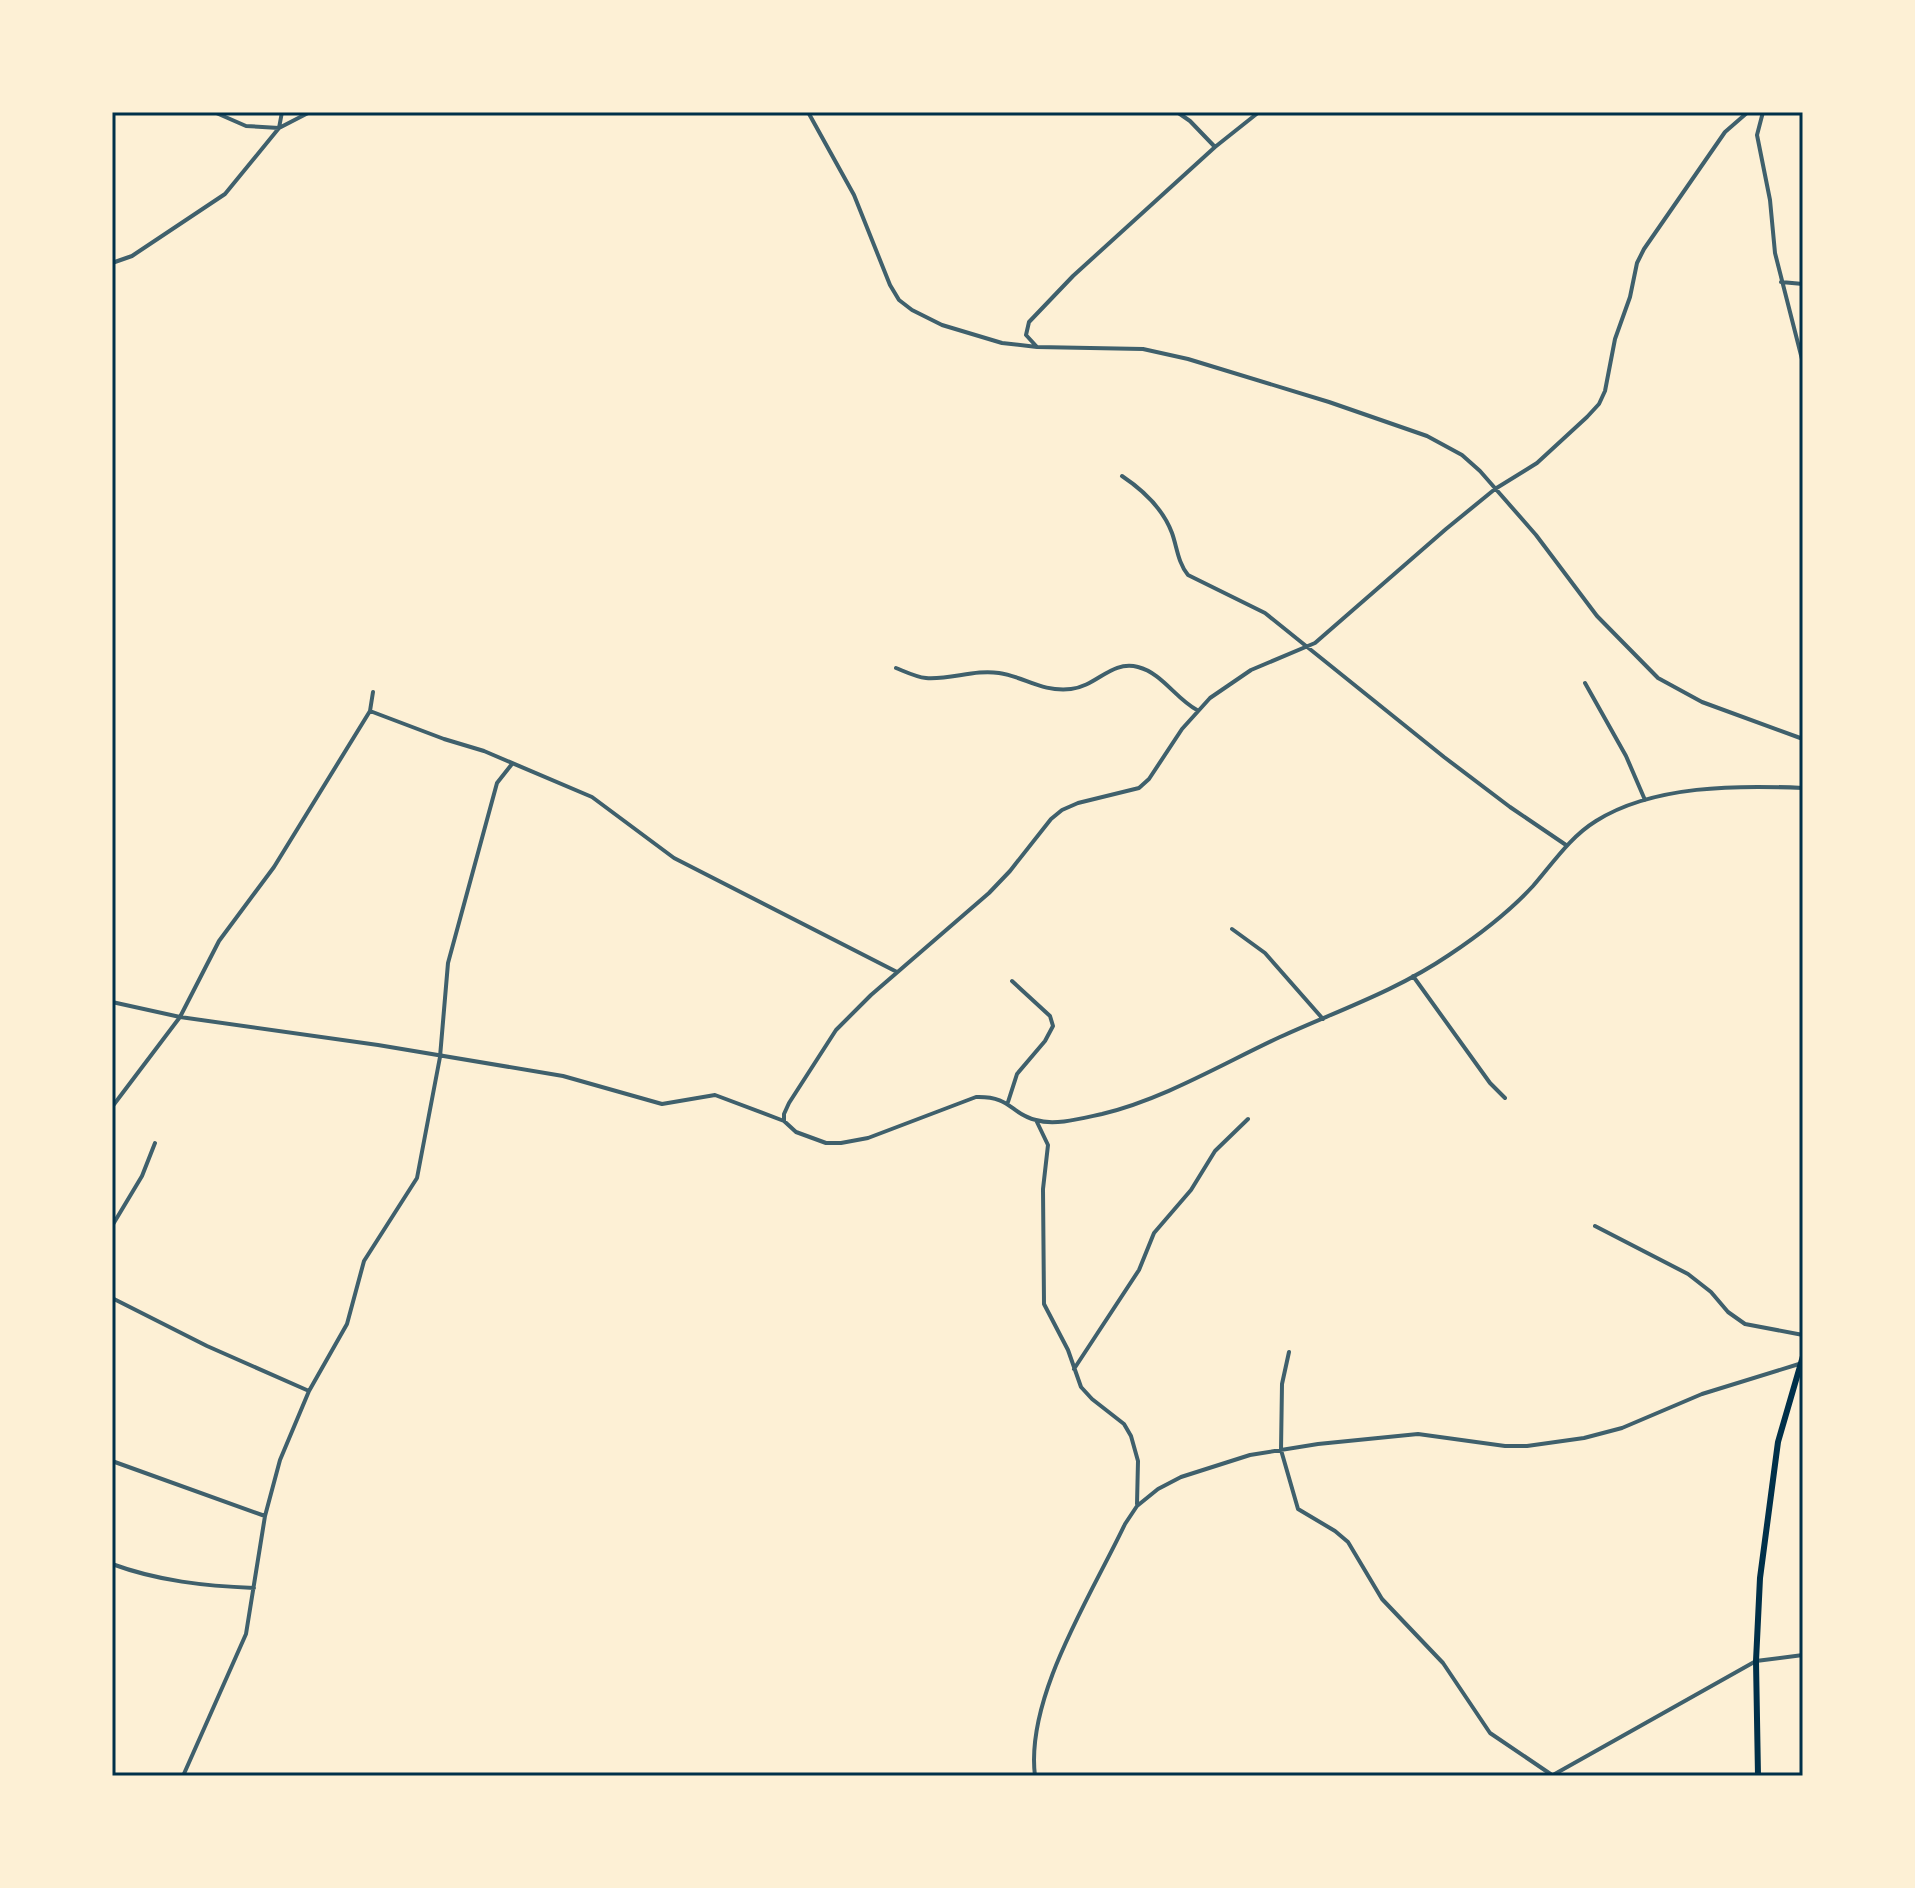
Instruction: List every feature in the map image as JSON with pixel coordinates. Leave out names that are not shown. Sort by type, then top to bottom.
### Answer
[{"type":"main road","points":[[1758,1776],[1756,1661],[1760,1578],[1778,1442],[1803,1356]]},
{"type":"street","points":[[214,112],[246,126],[279,128]]},
{"type":"street","points":[[279,128],[282,112]]},
{"type":"street","points":[[112,263],[132,256],[225,194],[279,128],[310,112]]},
{"type":"street","points":[[808,112],[854,195],[890,285],[899,300],[922,315],[965,333],[1002,343],[1037,347],[1143,349],[1188,359],[1427,436],[1462,455],[1495,489],[1536,535],[1597,616],[1658,678],[1702,702],[1803,739]]},
{"type":"street","points":[[1177,112],[1215,147]]},
{"type":"street","points":[[1037,347],[1026,335],[1029,322],[1073,276],[1215,147],[1259,112]]},
{"type":"street","points":[[784,1121],[789,1103],[836,1030],[897,972],[989,893],[1051,819],[1078,803],[1139,788],[1149,779],[1197,710],[1210,698],[1251,670],[1307,647],[1328,633],[1495,489],[1537,463],[1599,404],[1605,391],[1610,359],[1630,297],[1637,263],[1644,249],[1725,132],[1748,112]]},
{"type":"street","points":[[1763,112],[1757,135],[1781,282],[1803,363]]},
{"type":"street","points":[[1781,282],[1803,284]]},
{"type":"street","points":[[1122,476],[1140,488],[1162,515],[1170,528],[1182,568],[1188,575],[1265,613],[1499,799],[1566,846]]},
{"type":"street","points":[[896,668],[921,678],[1003,673],[1043,689],[1058,690],[1086,686],[1111,668],[1129,665],[1148,670],[1179,700],[1197,710]]},
{"type":"street","points":[[1585,683],[1626,756],[1645,800]]},
{"type":"street","points":[[112,1107],[180,1017],[219,941],[274,867],[370,711],[373,692]]},
{"type":"street","points":[[370,711],[484,751],[592,797],[674,858],[897,972]]},
{"type":"street","points":[[183,1776],[246,1634],[265,1516],[280,1460],[309,1391],[347,1324],[364,1261],[417,1178],[440,1057],[448,963],[497,783],[512,764]]},
{"type":"street","points":[[112,1002],[180,1017],[378,1045],[563,1076],[662,1104],[715,1095],[784,1121],[809,1138],[841,1143],[868,1138],[976,1097],[991,1096],[1008,1102],[1036,1120],[1057,1121],[1137,1104],[1379,995],[1448,956],[1508,911],[1566,846],[1595,821],[1627,804],[1720,788],[1803,788]]},
{"type":"street","points":[[1232,929],[1265,953],[1323,1019]]},
{"type":"street","points":[[1412,976],[1490,1083],[1505,1098]]},
{"type":"street","points":[[1008,1102],[1017,1074],[1045,1041],[1053,1026],[1050,1016],[1012,981]]},
{"type":"street","points":[[1074,1369],[1139,1270],[1154,1233],[1191,1190],[1215,1151],[1248,1119]]},
{"type":"street","points":[[1036,1120],[1048,1145],[1043,1189],[1044,1304],[1068,1350],[1081,1387],[1124,1424],[1131,1436],[1138,1461],[1137,1506]]},
{"type":"street","points":[[112,1226],[142,1176],[155,1143]]},
{"type":"street","points":[[1595,1226],[1688,1274],[1745,1324],[1803,1335]]},
{"type":"street","points":[[112,1298],[207,1346],[309,1391]]},
{"type":"street","points":[[1289,1352],[1282,1384],[1281,1450],[1298,1509],[1348,1542],[1382,1599],[1443,1663],[1490,1733],[1551,1776],[1756,1661],[1803,1655]]},
{"type":"street","points":[[1035,1776],[1034,1744],[1038,1723],[1065,1644],[1137,1506],[1147,1496],[1181,1477],[1250,1455],[1418,1434],[1505,1446],[1584,1438],[1622,1428],[1702,1394],[1799,1364]]},
{"type":"street","points":[[112,1461],[265,1516]]},
{"type":"street","points":[[112,1564],[139,1574],[201,1586],[254,1588]]}]
